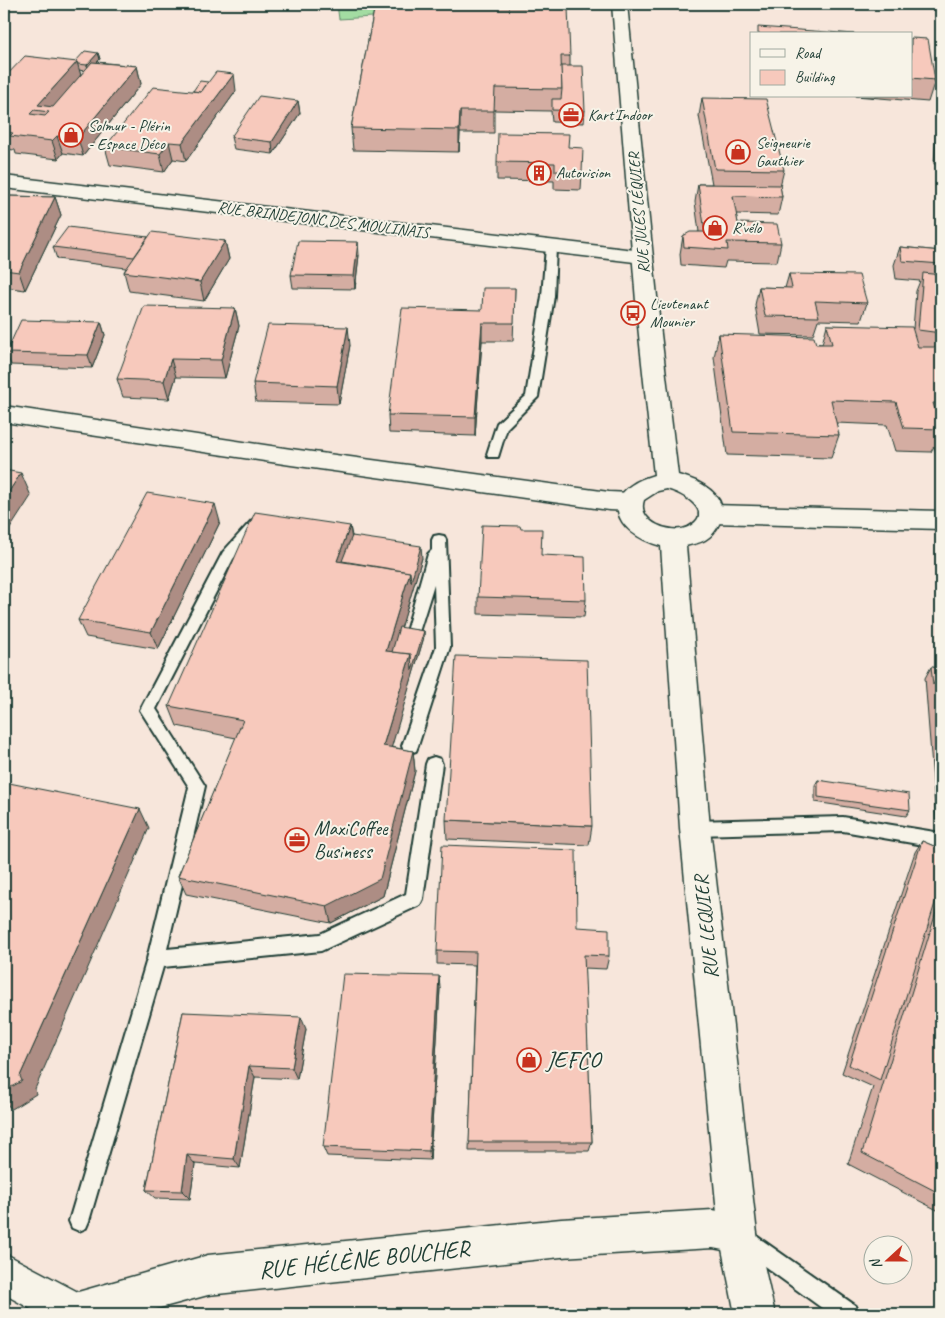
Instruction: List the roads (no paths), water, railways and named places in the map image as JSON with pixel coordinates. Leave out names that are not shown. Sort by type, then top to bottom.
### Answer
[{"type":"street","name":"RUE JULES LÉQUIER","points":[[619,4],[667,481]]},
{"type":"street","name":"RUE BRINDEJONC DES MOULINAIS","points":[[4,182],[643,257]]},
{"type":"street","points":[[4,414],[291,457],[609,501],[631,502]]},
{"type":"street","points":[[667,481],[680,482],[693,487],[710,504],[711,514],[709,522],[704,529],[695,535],[672,539],[650,533],[634,519],[631,502],[635,493],[654,482],[667,481]]},
{"type":"street","points":[[711,514],[941,520]]},
{"type":"street","name":"RUE LEQUIER","points":[[672,539],[696,828],[738,1234],[755,1314]]},
{"type":"street","name":"RUE HÉLÈNE BOUCHER","points":[[4,1274],[73,1314],[208,1275],[561,1238],[713,1229],[738,1234]]},
{"type":"lane","points":[[493,454],[500,426],[532,397],[548,296],[551,247]]},
{"type":"lane","points":[[79,1221],[156,958],[197,786],[148,710],[228,556],[263,516]]},
{"type":"lane","points":[[410,746],[443,647],[439,540],[414,628]]},
{"type":"lane","points":[[156,958],[321,942],[414,899],[434,764]]},
{"type":"lane","points":[[696,828],[843,824],[941,841]]},
{"type":"lane","points":[[738,1234],[848,1314]]},
{"type":"place","name":"Kart'Indoor","points":[[571,115]]},
{"type":"place","name":"Solmur - Plérin - Espace Déco","points":[[71,135]]},
{"type":"place","name":"Seigneurie Gauthier","points":[[738,152]]},
{"type":"place","name":"Autovision","points":[[539,173]]},
{"type":"place","name":"R'vélo","points":[[715,228]]},
{"type":"place","name":"Lieutenant Mounier","points":[[633,313]]},
{"type":"place","name":"MaxiCoffee Business","points":[[297,840]]},
{"type":"place","name":"JEFCO","points":[[529,1060]]}]
